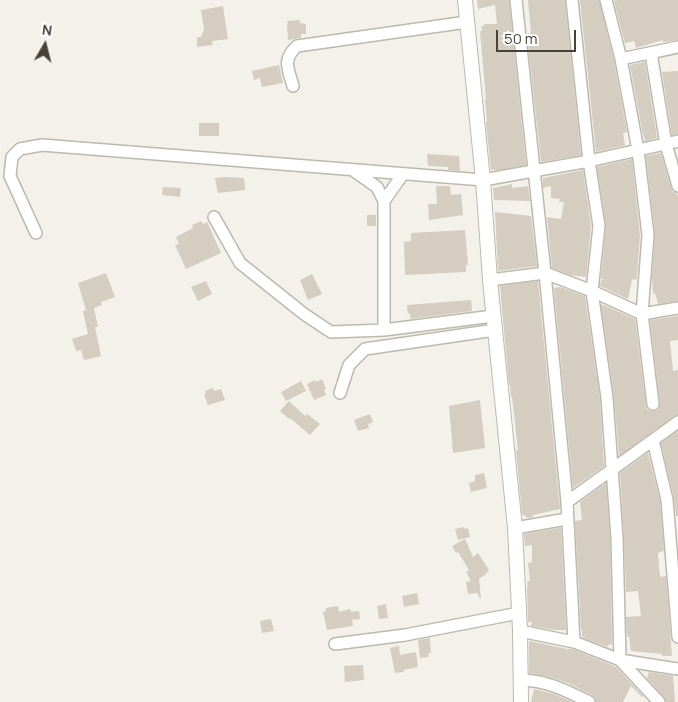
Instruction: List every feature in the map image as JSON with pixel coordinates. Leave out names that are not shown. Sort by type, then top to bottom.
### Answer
[{"type":"street","points":[[465,0],[483,180],[494,323],[515,528],[521,702]]},
{"type":"street","points":[[516,0],[567,502],[574,642]]},
{"type":"street","points":[[572,0],[589,161],[599,226],[592,291],[607,398],[617,538],[620,660],[659,702]]},
{"type":"street","points":[[606,0],[621,59],[638,150],[648,234],[642,314],[653,404]]},
{"type":"street","points":[[293,86],[287,66],[289,54],[297,46],[467,22]]},
{"type":"street","points":[[621,59],[678,47]]},
{"type":"street","points":[[651,53],[666,144],[678,186]]},
{"type":"street","points":[[36,233],[10,176],[12,157],[20,149],[42,146],[483,180],[589,161],[678,141]]},
{"type":"street","points":[[353,170],[378,187],[384,201],[384,330]]},
{"type":"street","points":[[384,201],[403,174]]},
{"type":"street","points":[[214,217],[240,263],[304,314],[331,332],[494,323]]},
{"type":"street","points":[[490,280],[545,273],[592,291],[642,314],[678,308]]},
{"type":"street","points":[[340,393],[349,365],[365,349],[494,323]]},
{"type":"street","points":[[567,502],[678,422]]},
{"type":"street","points":[[654,440],[667,500],[678,637]]},
{"type":"street","points":[[515,528],[568,519]]},
{"type":"street","points":[[335,644],[405,635],[519,613]]},
{"type":"street","points":[[520,631],[574,642],[620,660],[678,669]]},
{"type":"street","points":[[521,680],[531,680],[558,686],[589,702]]},
{"type":"building","points":[[477,0],[509,0],[526,165],[491,170],[480,31],[482,31],[481,26],[484,26],[484,24],[497,24],[495,5],[478,9]]},
{"type":"building","points":[[528,0],[565,0],[581,155],[541,162],[527,34],[531,33]]},
{"type":"building","points":[[580,0],[599,0],[614,61],[627,132],[623,133],[625,145],[596,152]]},
{"type":"building","points":[[678,0],[678,40],[663,42],[663,40],[636,48],[634,41],[625,43],[614,1]]},
{"type":"building","points":[[223,6],[228,39],[212,41],[213,45],[197,47],[197,37],[201,37],[204,29],[201,10]]},
{"type":"building","points":[[300,20],[300,23],[306,24],[306,34],[301,34],[301,38],[288,40],[287,21]]},
{"type":"building","points":[[645,62],[657,138],[645,141],[630,65]]},
{"type":"building","points":[[279,65],[283,83],[262,87],[260,78],[254,80],[252,71]]},
{"type":"building","points":[[678,71],[678,134],[672,135],[662,72]]},
{"type":"building","points":[[199,123],[219,123],[219,136],[199,136]]},
{"type":"building","points":[[661,153],[671,188],[673,192],[677,193],[678,198],[678,301],[658,304],[655,293],[653,294],[652,276],[655,234],[646,156]]},
{"type":"building","points":[[427,154],[459,156],[460,171],[448,170],[448,167],[428,166]]},
{"type":"building","points":[[632,159],[640,235],[637,277],[636,280],[632,279],[628,299],[600,286],[601,280],[605,280],[601,279],[606,225],[597,167]]},
{"type":"building","points":[[583,170],[591,226],[586,277],[570,275],[552,268],[547,217],[561,219],[564,202],[559,202],[560,199],[551,198],[551,186],[543,188],[543,178]]},
{"type":"building","points":[[215,178],[244,178],[245,190],[218,193]]},
{"type":"building","points":[[512,184],[512,188],[528,186],[530,201],[494,200],[493,188]]},
{"type":"building","points":[[436,186],[450,186],[451,195],[461,194],[463,215],[429,220],[428,204],[437,204]]},
{"type":"building","points":[[163,187],[181,188],[180,197],[162,195]]},
{"type":"building","points":[[495,212],[531,216],[537,266],[498,271]]},
{"type":"building","points":[[367,215],[376,215],[376,226],[367,226]]},
{"type":"building","points":[[201,221],[203,224],[207,222],[221,253],[186,269],[175,245],[179,244],[176,237],[193,228],[192,225]]},
{"type":"building","points":[[465,230],[468,265],[466,265],[466,272],[405,275],[404,242],[411,241],[411,233]]},
{"type":"building","points":[[106,273],[115,297],[101,302],[102,305],[94,308],[98,327],[95,327],[101,356],[84,360],[81,350],[76,351],[72,339],[88,334],[83,311],[86,310],[78,283]]},
{"type":"building","points":[[312,274],[322,294],[308,300],[300,280]]},
{"type":"building","points":[[206,281],[212,294],[198,301],[191,287]]},
{"type":"building","points":[[538,281],[560,509],[533,515],[533,517],[528,518],[522,514],[516,450],[518,450],[509,385],[500,286]]},
{"type":"building","points":[[560,287],[585,296],[600,399],[604,466],[573,488],[554,288]]},
{"type":"building","points":[[471,300],[472,311],[410,319],[410,313],[408,314],[407,305]]},
{"type":"building","points":[[601,304],[635,319],[646,405],[647,409],[651,411],[658,410],[660,403],[650,320],[678,316],[678,340],[670,341],[673,371],[678,370],[678,415],[619,456],[614,397]]},
{"type":"building","points":[[322,379],[326,395],[314,400],[307,384]]},
{"type":"building","points":[[301,381],[306,391],[286,401],[281,392]]},
{"type":"building","points":[[213,388],[214,391],[221,389],[225,400],[208,405],[204,394],[206,393],[205,391]]},
{"type":"building","points":[[480,400],[485,448],[453,453],[449,406]]},
{"type":"building","points":[[289,401],[305,416],[307,414],[320,424],[310,435],[280,411]]},
{"type":"building","points":[[370,414],[373,422],[368,424],[369,428],[358,431],[354,420]]},
{"type":"building","points":[[678,431],[678,516],[676,516],[674,498],[661,443]]},
{"type":"building","points":[[648,453],[660,501],[664,551],[659,552],[658,555],[660,577],[666,576],[672,656],[631,651],[629,636],[627,637],[626,617],[641,616],[638,591],[626,592],[620,473]]},
{"type":"building","points":[[484,473],[487,488],[471,492],[469,483],[475,481],[475,475]]},
{"type":"building","points":[[606,483],[610,538],[612,645],[609,644],[608,647],[582,636],[575,521],[582,520],[580,502]]},
{"type":"building","points":[[464,527],[465,529],[468,528],[470,537],[458,540],[455,529]]},
{"type":"building","points":[[561,528],[566,630],[531,626],[532,622],[528,622],[527,582],[530,580],[528,563],[532,562],[532,545],[525,546],[524,534]]},
{"type":"building","points":[[465,539],[473,557],[478,553],[489,570],[479,579],[481,598],[477,593],[468,594],[466,582],[471,581],[466,572],[469,570],[452,546]]},
{"type":"building","points":[[417,593],[419,604],[404,607],[402,596]]},
{"type":"building","points":[[386,604],[388,618],[379,619],[377,606]]},
{"type":"building","points":[[338,606],[339,612],[350,609],[351,612],[359,611],[360,619],[352,620],[353,626],[327,630],[323,612],[326,611],[326,608]]},
{"type":"building","points":[[271,619],[274,631],[262,633],[260,621]]},
{"type":"building","points":[[430,638],[431,653],[428,653],[429,657],[420,658],[418,640]]},
{"type":"building","points":[[529,641],[572,649],[614,666],[643,696],[631,686],[623,702],[596,702],[592,695],[568,683],[529,673]]},
{"type":"building","points":[[399,646],[400,655],[416,652],[418,667],[395,673],[390,648]]},
{"type":"building","points":[[363,665],[364,680],[345,682],[344,666]]},
{"type":"building","points":[[649,672],[673,676],[675,702],[666,702],[664,697],[647,678]]},
{"type":"building","points":[[534,689],[554,694],[572,702],[531,702]]}]
